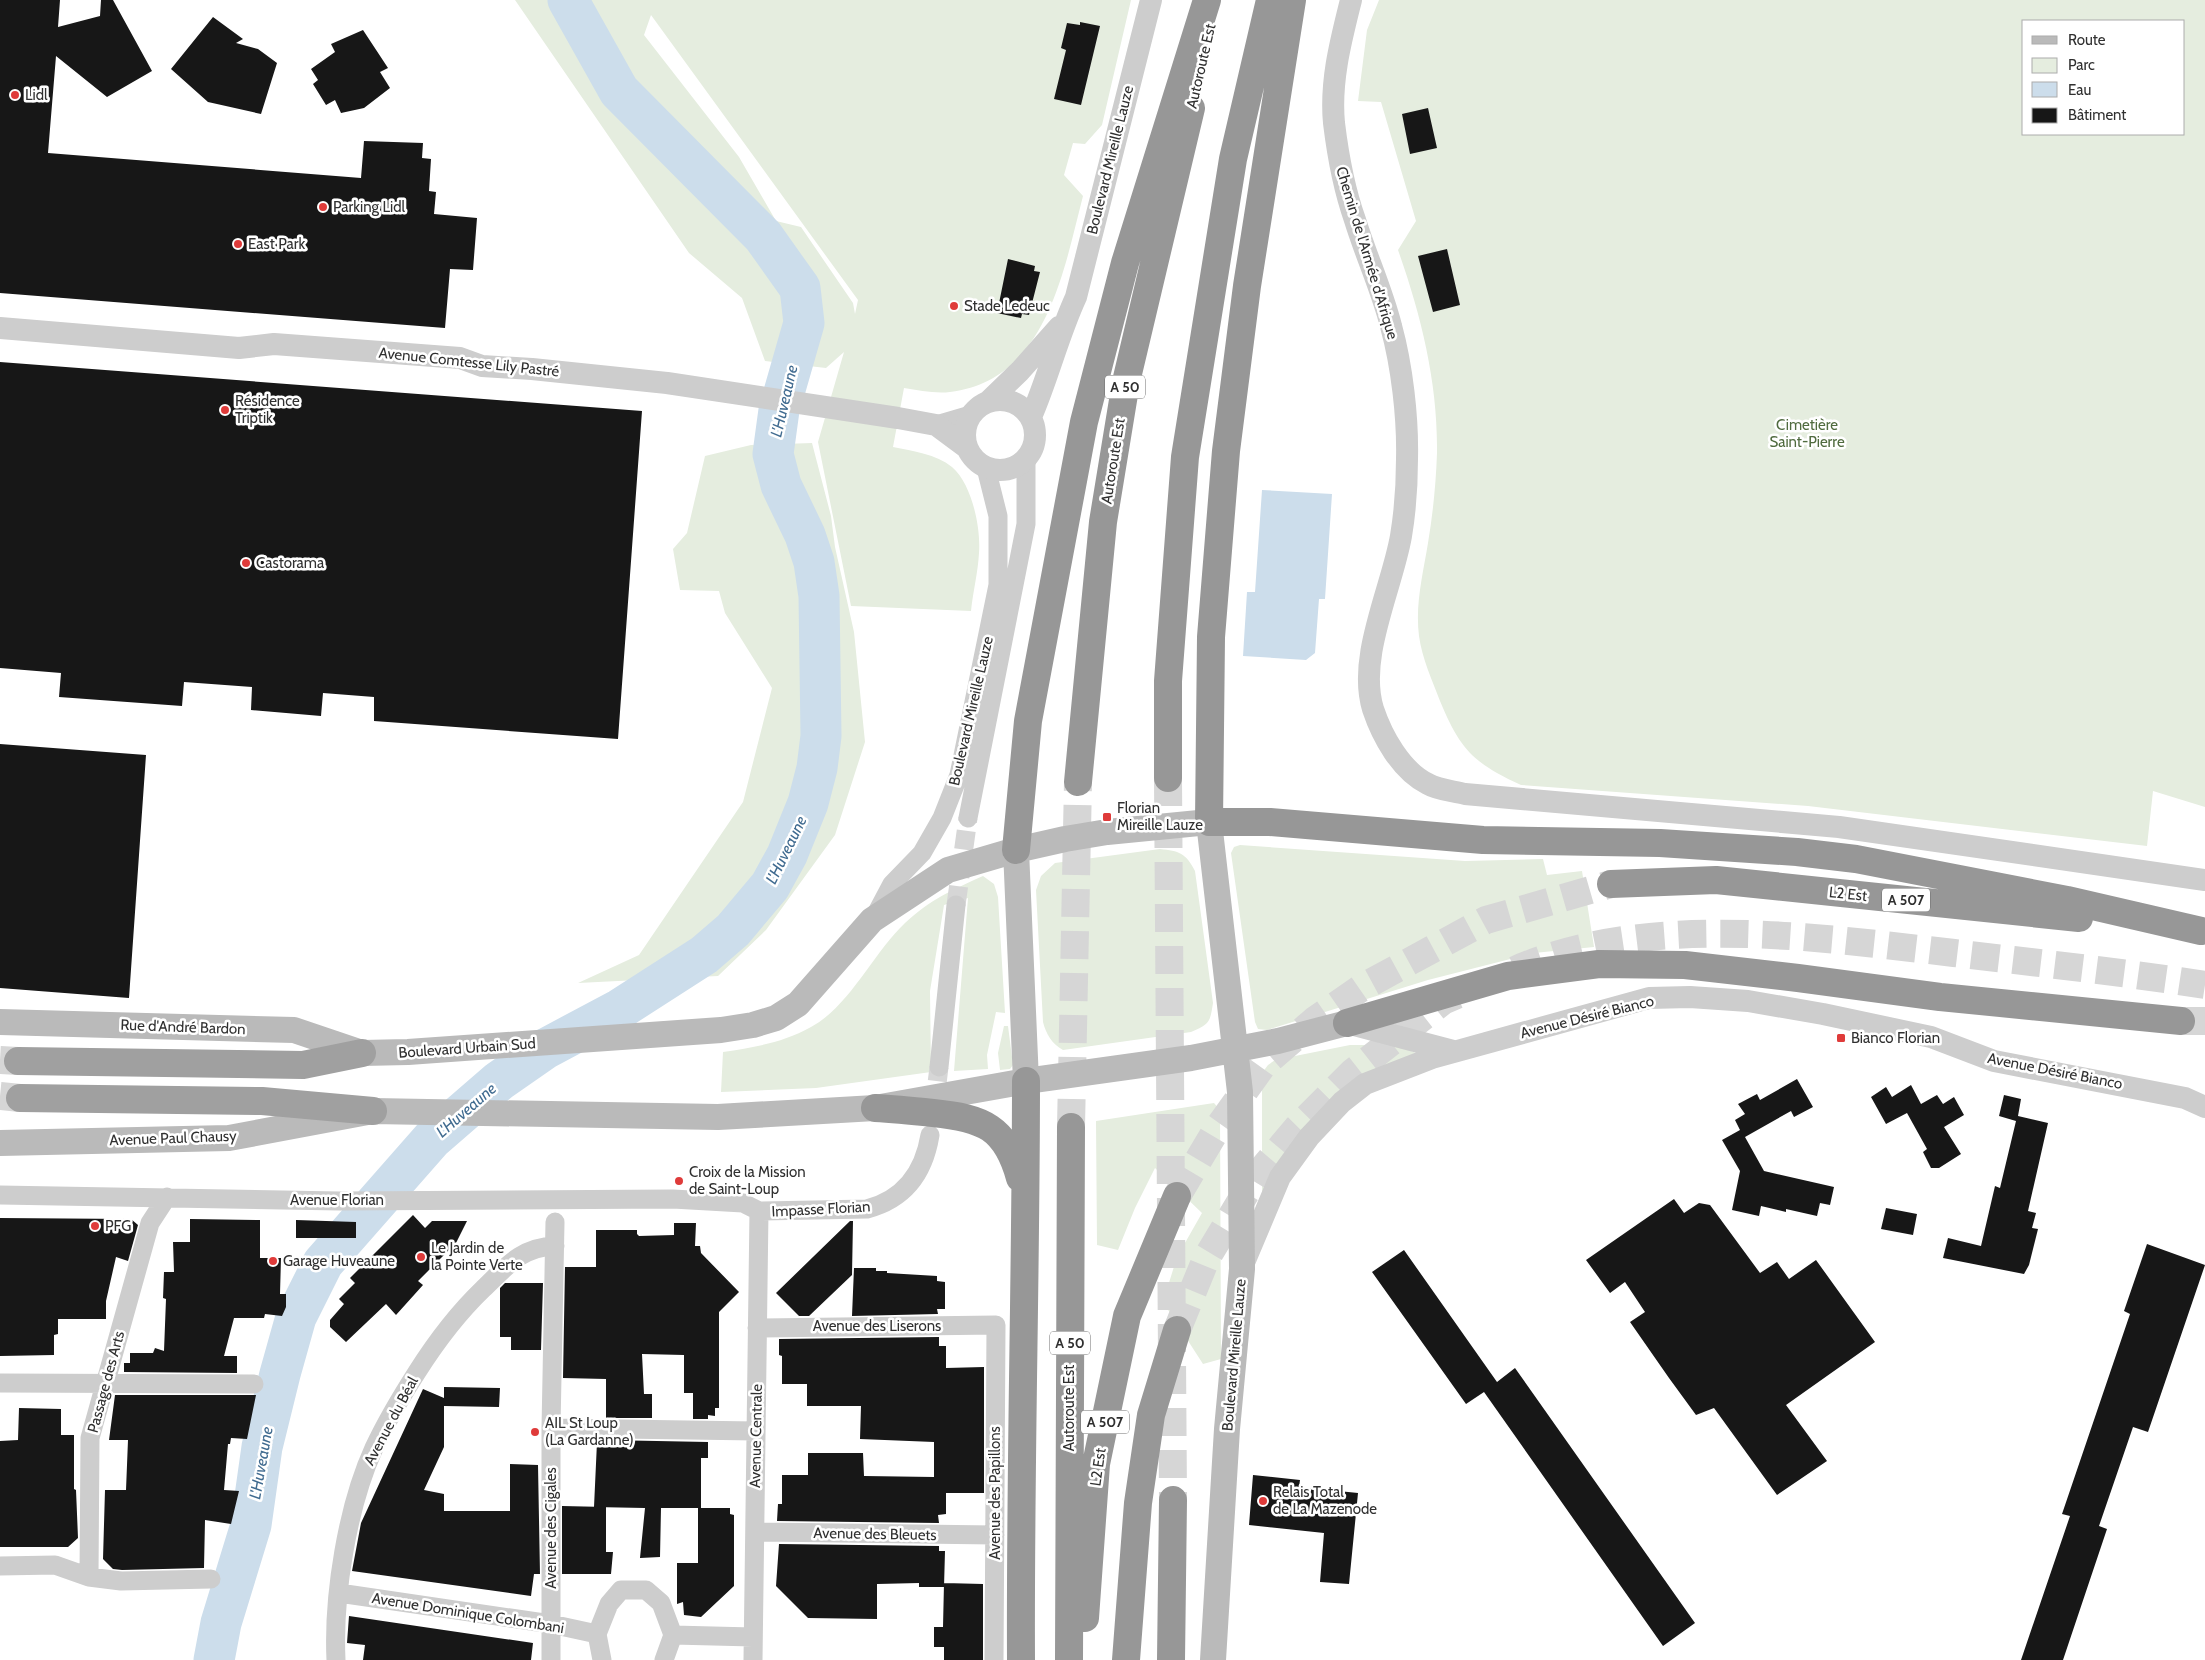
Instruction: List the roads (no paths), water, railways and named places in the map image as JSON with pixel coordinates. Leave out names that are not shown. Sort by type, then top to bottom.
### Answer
[{"type":"highway","points":[[1016,850],[1028,721],[1084,422],[1125,263],[1207,0]]},
{"type":"highway","name":"Autoroute Est","points":[[1078,782],[1103,522],[1126,382],[1216,0]]},
{"type":"highway","points":[[1168,778],[1168,681],[1185,457],[1233,159],[1270,0]]},
{"type":"highway","points":[[1292,0],[1247,286],[1226,451],[1211,636],[1209,822],[1270,822],[1483,840],[1660,843],[1797,852],[1856,859],[2067,900],[2203,932]]},
{"type":"highway","name":"L2 Est","points":[[1611,884],[1716,880],[2203,932]]},
{"type":"highway","points":[[1347,1023],[1508,976],[1599,964],[1685,966],[1798,978],[1940,998],[2181,1020]]},
{"type":"highway","name":"Boulevard Urbain Sud","points":[[18,1062],[303,1065],[362,1054]]},
{"type":"highway","points":[[1021,1660],[1020,1481],[1026,1200],[1026,1081]]},
{"type":"highway","points":[[20,1098],[262,1101],[373,1112]]},
{"type":"highway","points":[[875,1108],[966,1116],[983,1123],[1007,1145],[1016,1163],[1026,1200]]},
{"type":"highway","name":"Autoroute Est","points":[[1069,1660],[1070,1127]]},
{"type":"highway","name":"L2 Est","points":[[1082,1660],[1098,1455],[1127,1316],[1177,1196]]},
{"type":"highway","name":"A 507","points":[[1126,1660],[1138,1504],[1151,1415],[1177,1330]]},
{"type":"highway","points":[[1171,1660],[1173,1500]]},
{"type":"main road","points":[[872,920],[948,870],[1016,850],[1107,832],[1209,822]]},
{"type":"main road","name":"Boulevard Mireille Lauze","points":[[1209,822],[1240,1092],[1242,1269],[1227,1429],[1213,1660]]},
{"type":"main road","points":[[1016,850],[1026,1081]]},
{"type":"main road","name":"Boulevard Urbain Sud","points":[[362,1054],[722,1030],[753,1025],[776,1018],[798,1004],[872,920]]},
{"type":"main road","name":"Rue d'André Bardon","points":[[0,1022],[294,1030],[362,1054]]},
{"type":"main road","points":[[373,1112],[718,1118],[875,1108],[1026,1081],[1108,1071],[1234,1050],[1347,1023]]},
{"type":"main road","name":"Avenue Paul Chausy","points":[[0,1143],[229,1138],[373,1112]]},
{"type":"street","name":"Boulevard Mireille Lauze","points":[[1031,417],[1044,387],[1066,318],[1076,297],[1151,0]]},
{"type":"street","name":"Chemin de l'Armée d'Afrique","points":[[1351,0],[1338,53],[1334,122],[1342,176],[1354,218],[1392,327],[1404,394],[1407,458],[1401,536],[1387,596],[1373,640],[1369,675],[1373,708],[1389,747],[1404,765],[1428,784],[1465,794],[1838,827],[2205,880]]},
{"type":"street","name":"Boulevard Mireille Lauze","points":[[990,400],[1020,371],[1066,318]]},
{"type":"street","name":"Avenue Comtesse Lily Pastré","points":[[0,328],[239,348],[274,344],[460,358],[482,366],[532,369],[736,392],[936,425],[970,415]]},
{"type":"street","points":[[1002,399],[1013,402],[1024,408],[1031,417],[1035,431],[1034,446],[1026,459],[1015,467],[1000,470],[986,468],[974,460],[966,448],[964,431],[970,415],[979,406],[990,400],[1002,399]]},
{"type":"street","name":"Avenue Comtesse Lily Pastré","points":[[936,425],[966,448]]},
{"type":"street","name":"Boulevard Mireille Lauze","points":[[968,818],[1026,524],[1026,459]]},
{"type":"street","name":"Boulevard Mireille Lauze","points":[[872,920],[892,884],[922,853],[942,818],[959,775],[998,585],[998,516],[986,468]]},
{"type":"street","points":[[939,1067],[956,905]]},
{"type":"street","name":"Avenue Désiré Bianco","points":[[1242,1269],[1280,1177],[1309,1137],[1342,1102],[1372,1081],[1432,1058],[1649,998],[1690,997],[1738,1000],[1874,1024],[1931,1037],[1994,1061],[2185,1098],[2205,1107]]},
{"type":"street","points":[[1347,1023],[1456,1052]]},
{"type":"street","name":"Impasse Florian","points":[[673,1199],[743,1202],[759,1211],[867,1209],[881,1206],[894,1198],[918,1175],[927,1154],[930,1135]]},
{"type":"street","name":"Avenue Florian","points":[[0,1195],[340,1201],[673,1199]]},
{"type":"street","name":"Passage des Arts","points":[[89,1577],[90,1438],[150,1223],[167,1197]]},
{"type":"street","name":"Avenue Centrale","points":[[753,1660],[759,1211]]},
{"type":"street","name":"Avenue des Cigales","points":[[551,1660],[551,1428],[555,1222]]},
{"type":"street","name":"Avenue du Béal","points":[[336,1660],[335,1641],[339,1593],[350,1520],[359,1486],[374,1448],[400,1399],[438,1339],[471,1300],[504,1268],[525,1253],[533,1249],[555,1246]]},
{"type":"street","name":"Avenue des Liserons","points":[[757,1328],[996,1325]]},
{"type":"street","name":"Avenue des Papillons","points":[[994,1660],[996,1325]]},
{"type":"street","points":[[0,1383],[254,1384]]},
{"type":"street","points":[[551,1428],[756,1430]]},
{"type":"street","name":"Avenue des Bleuets","points":[[755,1532],[995,1535]]},
{"type":"street","points":[[0,1566],[55,1565],[89,1577],[121,1581],[211,1579]]},
{"type":"street","points":[[602,1660],[597,1634],[609,1604],[621,1590],[646,1590],[661,1603],[672,1635],[664,1660]]},
{"type":"street","name":"Avenue Dominique Colombani","points":[[339,1593],[551,1624],[597,1634]]},
{"type":"street","points":[[672,1635],[753,1637]]},
{"type":"water","points":[[1262,490],[1332,494],[1325,599],[1319,599],[1315,653],[1306,660],[1243,656],[1247,592],[1255,592]]},
{"type":"waterway","name":"L'Huveaune","points":[[214,1660],[221,1623],[251,1525],[262,1447],[280,1374],[296,1317],[323,1263],[432,1139],[499,1081],[545,1049],[620,1009],[704,955],[733,930],[770,886],[787,855],[808,803],[817,768],[821,736],[819,596],[814,562],[805,535],[781,485],[773,454],[779,410],[804,323],[800,288],[763,236],[619,91],[568,0]]},
{"type":"tunnel","points":[[1168,778],[1173,1500]]},
{"type":"tunnel","points":[[1071,1127],[1078,782]]},
{"type":"tunnel","points":[[956,905],[968,818]]},
{"type":"tunnel","points":[[1177,1196],[1215,1132],[1263,1065],[1315,1020],[1361,988],[1486,920],[1611,884]]},
{"type":"tunnel","points":[[1515,970],[1566,952],[1620,941],[1675,935],[1732,934],[1789,936],[1901,947],[2205,985]]},
{"type":"tunnel","points":[[1177,1330],[1206,1259],[1254,1179],[1297,1128],[1353,1072],[1443,1001],[1457,995]]},
{"type":"tunnel","points":[[2181,1021],[2205,1021]]},
{"type":"tunnel","points":[[0,1060],[18,1061]]},
{"type":"tunnel","points":[[934,1109],[939,1067]]},
{"type":"tunnel","points":[[0,1096],[20,1098]]},
{"type":"place","name":"Lidl","points":[[15,95]]},
{"type":"place","name":"Parking Lidl","points":[[323,207]]},
{"type":"place","name":"East Park","points":[[238,244]]},
{"type":"place","name":"Stade Ledeuc","points":[[954,306]]},
{"type":"place","name":"Résidence Triptik","points":[[225,410]]},
{"type":"place","name":"Castorama","points":[[246,563]]},
{"type":"place","name":"Florian Mireille Lauze","points":[[1107,817]]},
{"type":"place","name":"Bianco Florian","points":[[1841,1038]]},
{"type":"place","name":"Croix de la Mission de Saint-Loup","points":[[679,1181]]},
{"type":"place","name":"PFG","points":[[95,1226]]},
{"type":"place","name":"Le Jardin de la Pointe Verte","points":[[421,1257]]},
{"type":"place","name":"Garage Huveaune","points":[[273,1261]]},
{"type":"place","name":"AIL St Loup (La Gardanne)","points":[[535,1432]]},
{"type":"place","name":"Relais Total de La Mazenode","points":[[1263,1501]]},
{"type":"park label","name":"Cimetière Saint-Pierre","points":[[1807,434]]}]
